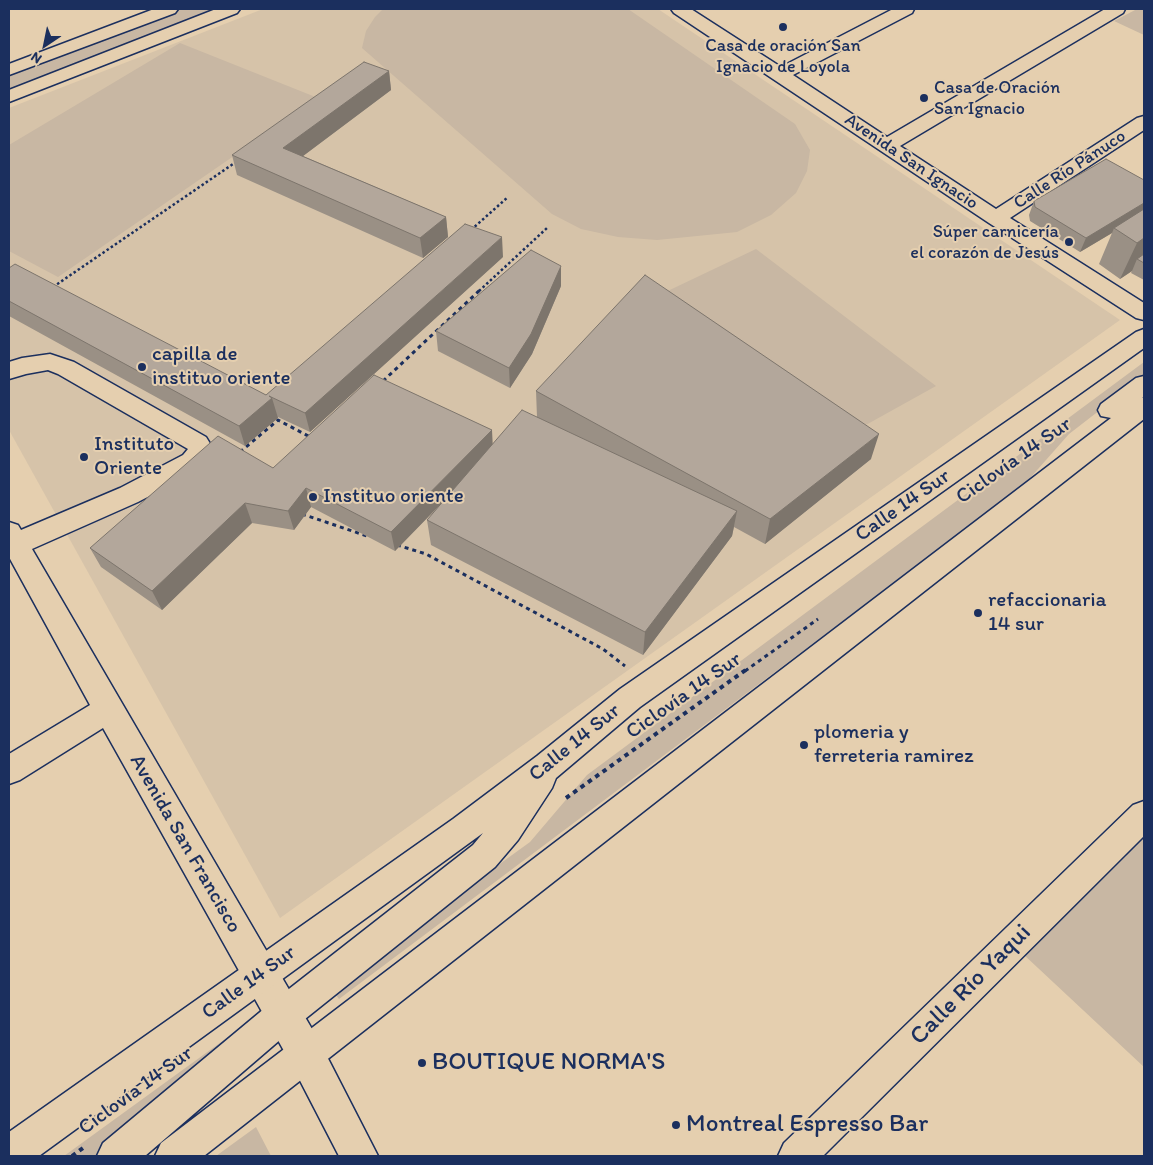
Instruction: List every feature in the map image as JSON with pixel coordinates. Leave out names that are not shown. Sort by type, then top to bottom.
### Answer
[{"type":"main road","points":[[9,70],[169,9]]},
{"type":"main road","points":[[9,96],[231,9]]},
{"type":"main road","points":[[780,75],[906,9]]},
{"type":"main road","points":[[887,145],[1117,9]]},
{"type":"main road","name":"Avenida San Ignacio","points":[[694,12],[780,75],[1144,313]]},
{"type":"main road","name":"Calle Río Pánuco","points":[[996,218],[1144,122]]},
{"type":"main road","name":"Calle 14 Sur","points":[[9,1155],[548,766],[649,684],[1144,337]]},
{"type":"main road","points":[[9,371],[22,366],[50,362],[66,368],[197,443],[201,450],[192,462],[129,495],[11,541]]},
{"type":"main road","points":[[1084,451],[1091,436],[1108,412],[1144,384]]},
{"type":"main road","points":[[174,1156],[1144,406]]},
{"type":"main road","name":"Avenida San Francisco","points":[[11,541],[306,1054],[359,1156]]},
{"type":"main road","points":[[9,770],[108,710]]},
{"type":"main road","points":[[102,1150],[283,1015],[484,856],[522,810],[548,766]]},
{"type":"main road","name":"Calle Río Yaqui","points":[[797,1156],[1144,815]]},
{"type":"path","points":[[48,290],[238,160]]},
{"type":"path","points":[[464,235],[508,197]]},
{"type":"path","points":[[383,382],[547,228]]},
{"type":"path","points":[[272,414],[278,420],[319,442]]},
{"type":"path","points":[[237,455],[278,420]]},
{"type":"path","points":[[297,512],[370,536]]},
{"type":"path","points":[[389,542],[426,554],[603,649],[649,684]]},
{"type":"path","name":"Ciclovía 14 Sur","points":[[565,798],[824,614]]},
{"type":"path","name":"Ciclovía 14 Sur","points":[[72,1156],[102,1150]]},
{"type":"shaded area","points":[[169,9],[233,9],[9,96],[9,70]]},
{"type":"shaded area","points":[[263,9],[658,9],[1120,320],[280,918],[9,430],[9,108]]},
{"type":"shaded area","points":[[383,9],[628,9],[795,124],[810,150],[807,171],[796,193],[771,215],[737,232],[657,240],[618,237],[581,229],[552,214],[362,48],[366,31]]},
{"type":"shaded area","points":[[1137,9],[1144,9],[1144,35],[1114,21]]},
{"type":"shaded area","points":[[180,43],[318,98],[58,277],[9,251],[9,145]]},
{"type":"shaded area","points":[[756,249],[936,386],[855,431],[655,297]]},
{"type":"shaded area","points":[[1144,362],[1144,376],[1069,434],[1023,486],[339,999],[330,987],[530,842],[587,775]]},
{"type":"shaded area","points":[[1140,824],[1144,828],[1144,1067],[1023,954]]},
{"type":"shaded area","points":[[228,1037],[234,1049],[97,1156],[64,1156]]},
{"type":"shaded area","points":[[256,1127],[271,1156],[216,1156]]},
{"type":"building","points":[[364,62],[389,71],[283,148],[446,217],[420,238],[232,155]]},
{"type":"building","points":[[1106,159],[1144,180],[1144,203],[1086,238],[1035,207],[1034,201]]},
{"type":"building","points":[[1144,209],[1144,238],[1137,243],[1114,228]]},
{"type":"building","points":[[465,224],[502,237],[305,413],[269,396],[272,398],[239,426],[9,301],[9,268],[15,264],[266,395]]},
{"type":"building","points":[[531,250],[561,266],[531,334],[509,368],[436,331]]},
{"type":"building","points":[[1144,254],[1144,263],[1137,259]]},
{"type":"building","points":[[645,275],[879,434],[770,519],[536,391]]},
{"type":"building","name":"Instituo oriente","points":[[374,375],[492,430],[391,532],[306,488],[288,511],[245,503],[152,591],[90,548],[218,436],[273,468]]},
{"type":"building","points":[[522,410],[737,511],[645,632],[427,520]]},
{"type":"place","name":"Casa de oración San Ignacio de Loyola","points":[[783,27]]},
{"type":"place","name":"Casa de Oración San Ignacio","points":[[924,98]]},
{"type":"place","name":"Súper carnicería el corazón de Jesús","points":[[1069,242]]},
{"type":"place","name":"capilla de instituo oriente","points":[[142,367]]},
{"type":"place","name":"Instituto Oriente","points":[[84,457]]},
{"type":"place","name":"Instituo oriente","points":[[313,497]]},
{"type":"place","name":"refaccionaria 14 sur","points":[[978,613]]},
{"type":"place","name":"plomeria y ferreteria ramirez","points":[[804,745]]},
{"type":"place","name":"BOUTIQUE NORMA'S","points":[[422,1063]]},
{"type":"place","name":"Montreal Espresso Bar","points":[[676,1125]]}]
